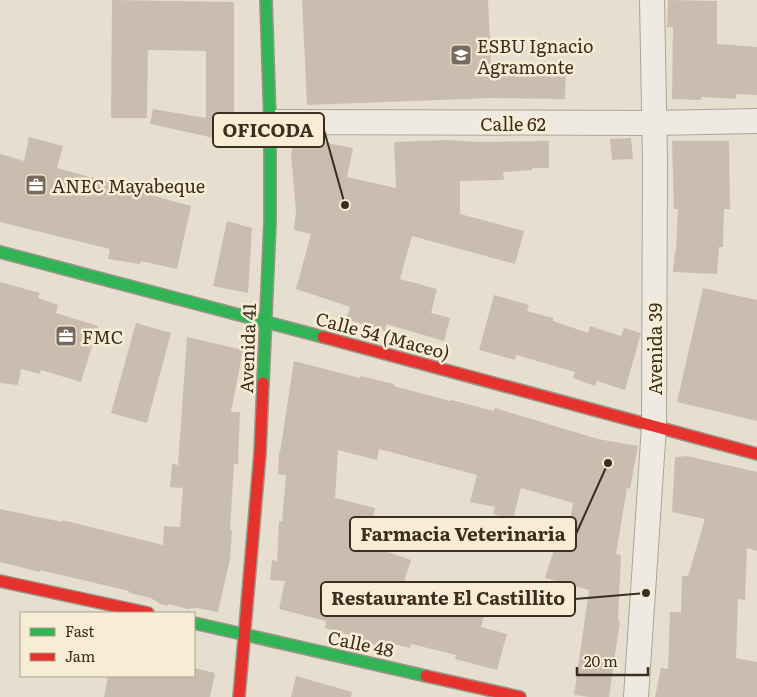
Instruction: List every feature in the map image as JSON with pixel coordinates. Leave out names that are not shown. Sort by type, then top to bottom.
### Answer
[{"type":"main road","name":"Avenida 41","points":[[239,697],[260,453],[270,222],[270,122],[266,0]]},
{"type":"main road","name":"Calle 54 (Maceo)","points":[[0,252],[265,321],[757,454]]},
{"type":"main road","points":[[0,581],[143,612]]},
{"type":"main road","name":"Calle 48","points":[[195,623],[520,697]]},
{"type":"street","name":"Avenida 39","points":[[636,697],[654,426],[655,171],[652,0]]},
{"type":"street","name":"Calle 62","points":[[270,122],[654,123],[757,121]]},
{"type":"building","points":[[112,0],[234,2],[234,121],[232,142],[150,124],[153,109],[206,118],[206,51],[148,50],[147,118],[111,118]]},
{"type":"building","points":[[302,0],[488,0],[491,65],[566,65],[565,99],[491,98],[307,105]]},
{"type":"building","points":[[668,0],[717,1],[717,44],[757,47],[757,95],[736,94],[736,99],[701,97],[701,100],[672,99],[673,27],[667,27]]},
{"type":"building","points":[[29,137],[63,146],[57,168],[123,186],[124,183],[155,193],[154,196],[191,206],[177,269],[141,261],[140,264],[108,259],[110,249],[0,222],[0,154],[24,161]]},
{"type":"building","points":[[294,137],[353,148],[347,177],[396,188],[394,142],[446,140],[481,142],[549,141],[549,168],[503,172],[504,180],[460,181],[460,214],[524,231],[515,264],[412,236],[400,279],[437,289],[431,313],[450,318],[444,341],[386,324],[385,331],[346,319],[350,307],[296,289],[311,234],[294,230],[296,212],[291,155]]},
{"type":"building","points":[[631,138],[633,159],[612,160],[610,139]]},
{"type":"building","points":[[672,141],[729,141],[730,209],[724,209],[723,247],[719,247],[717,274],[673,272],[678,209],[674,209]]},
{"type":"building","points":[[227,221],[252,228],[248,293],[213,286]]},
{"type":"building","points":[[0,282],[40,293],[38,298],[58,305],[56,313],[98,326],[81,382],[41,370],[40,374],[21,369],[18,385],[0,383]]},
{"type":"building","points":[[703,288],[757,300],[757,421],[677,402]]},
{"type":"building","points":[[494,295],[529,305],[527,311],[553,318],[553,321],[588,333],[590,326],[621,336],[624,328],[641,333],[625,390],[597,381],[595,386],[573,378],[575,372],[516,355],[515,360],[479,350]]},
{"type":"building","points":[[136,323],[171,333],[147,423],[111,413]]},
{"type":"building","points":[[187,337],[243,350],[231,412],[240,412],[238,464],[234,464],[230,559],[218,612],[197,608],[188,609],[168,604],[167,606],[151,598],[129,593],[129,591],[0,562],[0,509],[62,522],[62,520],[163,545],[164,526],[180,527],[183,488],[170,487],[172,464],[178,465]]},
{"type":"building","points":[[294,361],[360,378],[361,376],[394,384],[394,386],[450,401],[494,411],[495,408],[598,439],[638,446],[630,489],[627,488],[616,554],[621,555],[618,621],[620,621],[609,697],[574,695],[589,590],[545,578],[558,537],[567,539],[573,503],[521,488],[513,519],[493,514],[495,507],[470,502],[477,475],[379,449],[377,460],[338,450],[335,498],[375,508],[367,545],[411,560],[403,585],[442,595],[442,598],[486,609],[481,627],[507,634],[497,670],[455,659],[456,655],[411,644],[410,648],[386,642],[384,647],[356,640],[357,637],[325,628],[326,621],[279,609],[285,581],[270,580],[272,560],[277,561],[279,521],[282,521],[286,475],[278,474],[279,452]]},
{"type":"building","points":[[687,456],[757,472],[757,551],[747,548],[745,600],[738,599],[736,658],[757,662],[757,697],[655,697],[661,668],[668,669],[670,612],[681,612],[682,576],[688,576],[705,519],[672,512],[675,457]]},
{"type":"building","points":[[195,668],[215,673],[210,697],[104,697],[108,677],[195,677]]},
{"type":"building","points":[[296,676],[352,692],[351,697],[291,697]]},
{"type":"traffic: fast","points":[[263,383],[270,222],[270,122],[266,0]]},
{"type":"traffic: fast","points":[[0,252],[323,337]]},
{"type":"traffic: fast","points":[[195,623],[426,676]]},
{"type":"traffic: jam","points":[[323,337],[757,454]]},
{"type":"traffic: jam","points":[[239,697],[260,453],[263,383]]},
{"type":"traffic: jam","points":[[0,581],[143,612]]},
{"type":"traffic: jam","points":[[426,676],[520,697]]},
{"type":"place","name":"ESBU Ignacio Agramonte","points":[[461,55]]},
{"type":"place","name":"ANEC Mayabeque","points":[[36,185]]},
{"type":"place","name":"OFICODA","points":[[345,205]]},
{"type":"place","name":"FMC","points":[[66,336]]},
{"type":"place","name":"Farmacia Veterinaria","points":[[608,463]]},
{"type":"place","name":"Restaurante El Castillito","points":[[646,593]]}]
